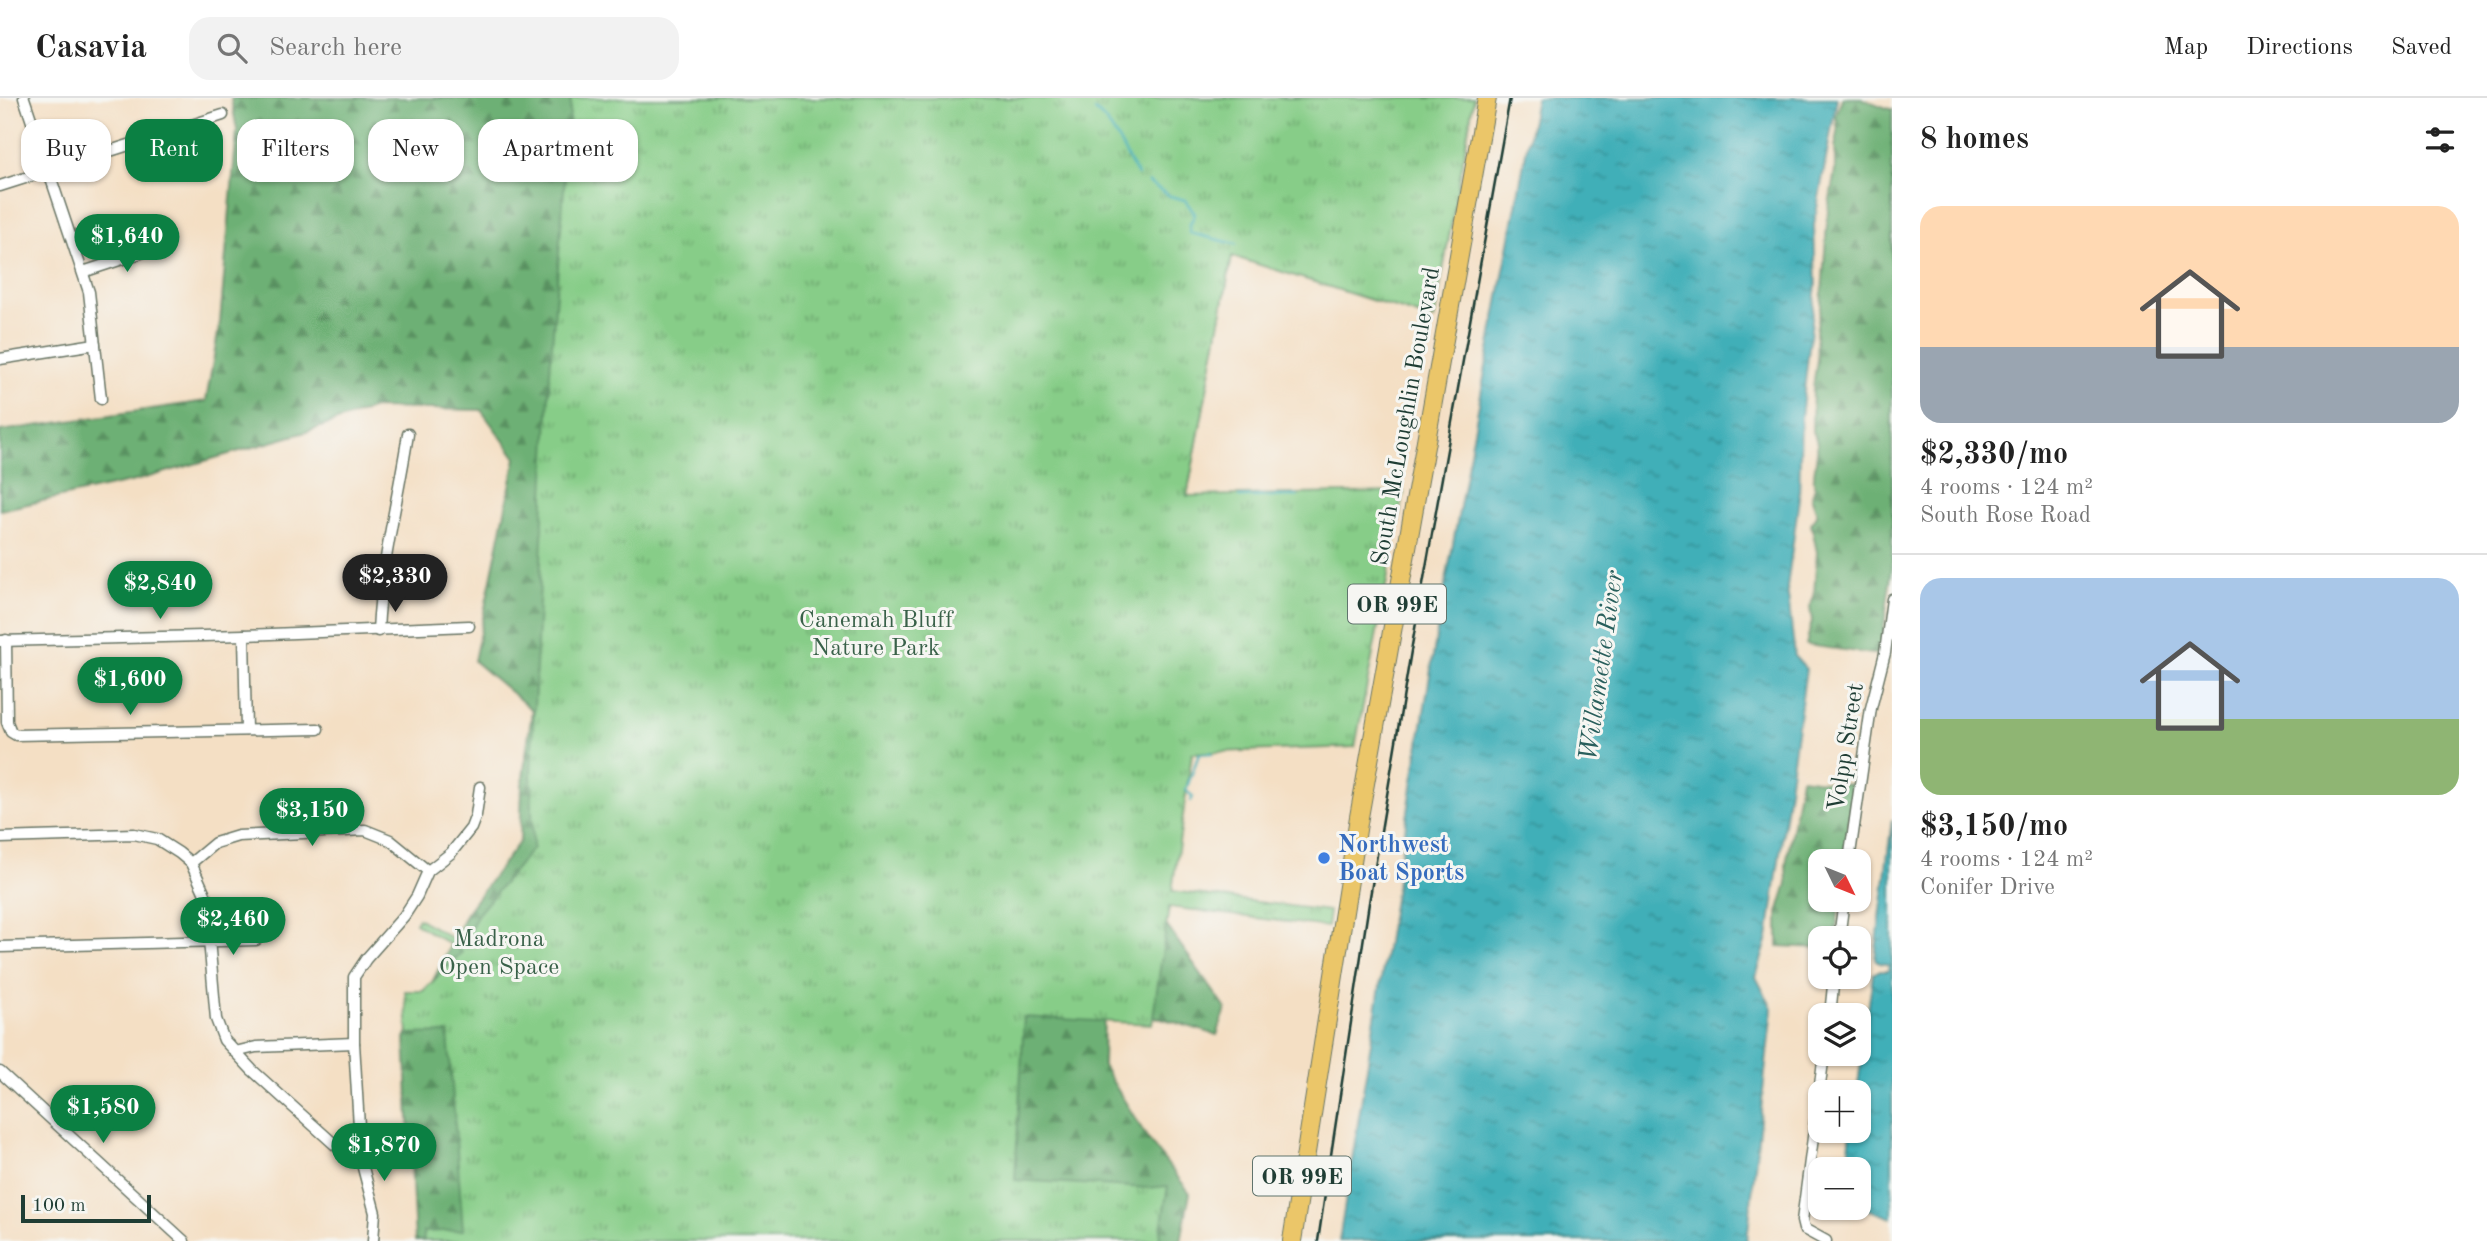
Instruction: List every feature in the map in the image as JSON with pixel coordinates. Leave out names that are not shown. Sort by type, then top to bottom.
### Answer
[{"type":"highway","name":"South McLoughlin Boulevard","points":[[1292,1241],[1359,817],[1487,98]]},
{"type":"street","points":[[24,98],[31,119]]},
{"type":"street","points":[[111,151],[223,115]]},
{"type":"street","points":[[0,186],[21,180]]},
{"type":"street","points":[[51,182],[92,305],[102,400]]},
{"type":"street","points":[[83,272],[162,246]]},
{"type":"street","points":[[0,359],[95,344]]},
{"type":"street","points":[[378,631],[383,566],[408,434]]},
{"type":"street","name":"Volpp Street","points":[[1851,849],[1871,708],[1885,653],[1892,599]]},
{"type":"street","points":[[318,729],[16,735],[8,728],[7,722],[3,640],[378,631],[469,626]]},
{"type":"street","points":[[244,635],[246,730]]},
{"type":"street","points":[[373,1239],[375,1213],[361,1160],[354,1042],[354,976],[404,916],[418,895],[428,871],[451,853],[471,828],[480,787]]},
{"type":"street","points":[[191,863],[215,844],[238,835],[365,831],[390,840],[428,871]]},
{"type":"street","points":[[0,838],[122,834],[144,836],[166,844],[191,863],[205,894],[216,1020],[224,1040],[343,1152],[361,1160]]},
{"type":"street","points":[[0,947],[256,940]]},
{"type":"street","points":[[235,1052],[256,1047],[354,1042]]},
{"type":"street","points":[[1822,1066],[1802,1221],[1804,1229],[1826,1241]]},
{"type":"street","points":[[0,1072],[184,1241]]},
{"type":"green space","name":"Canemah Bluff Nature Park","points":[[231,98],[1474,98],[1434,320],[1232,256],[1187,496],[1181,741],[1147,898],[1226,1009],[1217,1035],[1161,1018],[1129,1016],[1104,1003],[1103,1066],[1148,1139],[1190,1193],[1181,1241],[415,1241],[405,1038],[466,913],[520,841],[522,786],[532,710],[474,661],[516,458],[481,410],[374,408],[306,432],[135,481],[0,510],[0,431],[206,401],[220,322],[237,130]]},
{"type":"green space","name":"Canemah Bluff Nature Park","points":[[571,98],[1474,98],[1434,320],[1232,256],[1187,496],[1404,492],[1355,747],[1192,753],[1172,891],[1329,911],[1327,927],[1169,907],[1152,1024],[1024,1017],[1015,1180],[1148,1188],[1168,1186],[1159,1241],[424,1241],[423,1232],[463,1230],[448,1033],[408,1034],[405,991],[423,991],[462,952],[415,923],[418,918],[463,945],[477,915],[533,848],[531,772],[550,371],[565,182],[638,182],[638,119],[569,119]]},
{"type":"green space","points":[[1842,98],[1861,98],[1892,110],[1892,567],[1880,655],[1806,645],[1812,621],[1810,607],[1814,595],[1817,552],[1811,524],[1817,513],[1811,496],[1815,488],[1817,452],[1816,438],[1812,432],[1813,387],[1817,360],[1816,331],[1821,306],[1828,210],[1836,165],[1836,116]]},
{"type":"green space","points":[[1801,778],[1854,785],[1845,849],[1808,849],[1808,912],[1838,912],[1837,926],[1808,926],[1808,947],[1778,946],[1778,913],[1787,883],[1786,864]]},
{"type":"water","name":"Willamette River","points":[[1536,98],[1837,98],[1814,225],[1816,285],[1801,418],[1799,498],[1787,587],[1795,657],[1806,669],[1768,938],[1756,977],[1772,1008],[1747,1241],[1339,1241],[1439,619]]},
{"type":"water","points":[[1892,819],[1892,1218],[1871,1210],[1871,1157],[1848,1157],[1850,1143],[1871,1143],[1871,1080],[1859,1080],[1861,1066],[1871,1066],[1869,1003],[1873,974],[1888,971],[1889,965],[1875,959]]},
{"type":"waterway","points":[[1095,111],[1114,133],[1138,175]]},
{"type":"waterway","points":[[1148,182],[1170,196],[1185,200],[1195,214],[1190,224],[1190,233],[1236,244]]},
{"type":"waterway","points":[[1239,497],[1298,496]]},
{"type":"waterway","points":[[1191,801],[1193,797],[1186,790],[1199,754],[1212,753]]},
{"type":"railway","points":[[1318,1241],[1369,903],[1411,651],[1510,98]]},
{"type":"place","name":"Northwest Boat Sports","points":[[1324,858]]},
{"type":"park label","name":"Madrona Open Space","points":[[499,952]]}]
